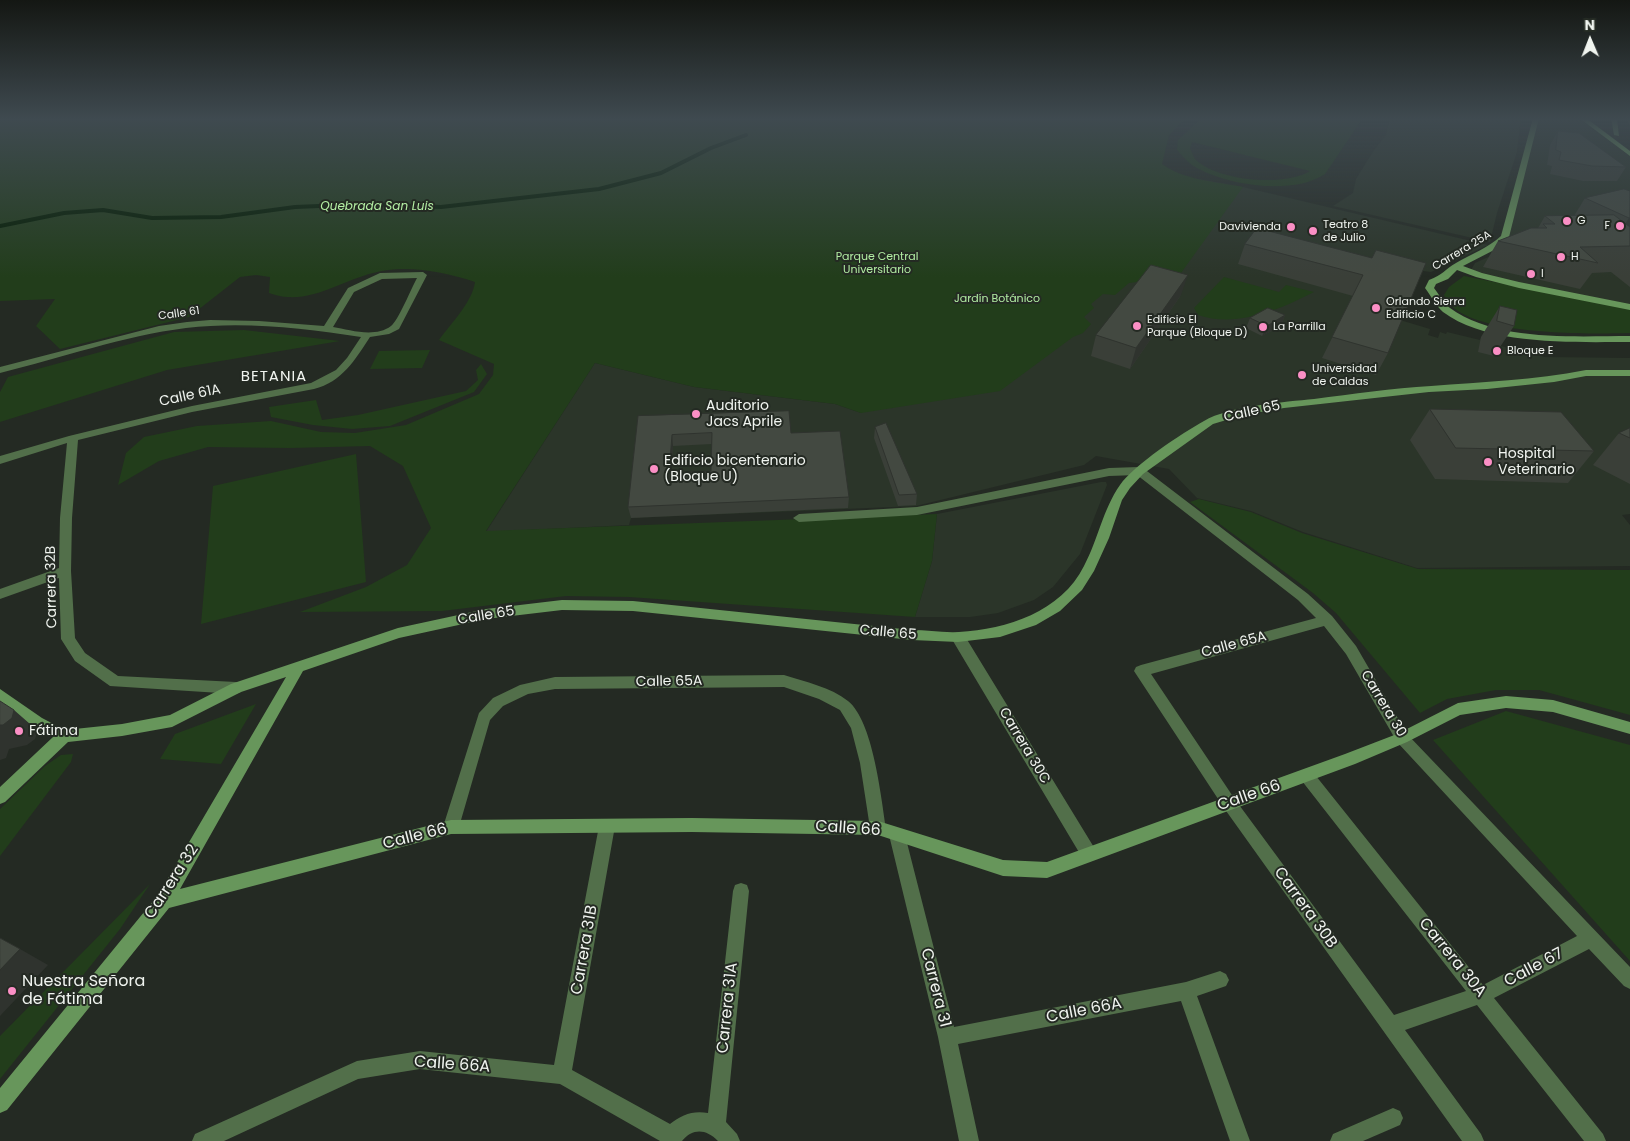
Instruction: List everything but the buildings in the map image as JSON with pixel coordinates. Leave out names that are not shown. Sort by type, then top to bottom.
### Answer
[{"type":"street","name":"Carrera 25A","points":[[1522,171],[1505,237],[1495,246],[1456,266],[1445,277],[1432,282],[1429,288],[1436,295],[1439,303],[1447,310],[1475,324],[1501,332],[1546,337],[1630,339]]},
{"type":"street","points":[[1456,266],[1469,272],[1511,283],[1630,307]]},
{"type":"street","points":[[327,329],[351,290],[380,276],[423,275],[396,328],[386,332],[367,335]]},
{"type":"street","name":"Calle 61","points":[[0,370],[159,329],[187,325],[259,324],[327,329],[367,335]]},
{"type":"street","name":"Calle 61A","points":[[0,460],[72,438],[192,409],[314,386],[330,380],[343,371],[367,335]]},
{"type":"street","name":"Calle 65","points":[[64,736],[122,730],[172,721],[236,688],[299,666],[398,633],[486,614],[562,606],[633,606],[912,635],[958,638],[1000,632],[1031,621],[1055,608],[1078,587],[1090,568],[1116,500],[1138,471],[1209,422],[1242,412],[1284,405],[1429,389],[1554,380],[1586,374],[1630,373]]},
{"type":"street","name":"Carrera 32B","points":[[72,438],[66,518],[65,571],[68,639],[80,657],[115,682],[124,684],[236,688]]},
{"type":"street","points":[[799,518],[916,511],[1109,472],[1138,471]]},
{"type":"street","name":"Carrera 30","points":[[1138,471],[1303,597],[1327,620],[1351,650],[1402,738],[1630,980]]},
{"type":"street","points":[[0,594],[65,571]]},
{"type":"street","name":"Calle 65A","points":[[1141,671],[1327,620]]},
{"type":"street","name":"Carrera 30C","points":[[958,638],[1089,854]]},
{"type":"street","name":"Carrera 32","points":[[0,1104],[164,901],[299,666]]},
{"type":"street","name":"Carrera 30B","points":[[1141,671],[1229,803],[1474,1141]]},
{"type":"street","name":"Calle 65A","points":[[450,827],[484,717],[498,702],[525,689],[555,683],[784,681],[816,691],[846,706],[860,732],[878,828]]},
{"type":"street","points":[[0,695],[37,722],[64,736],[0,797]]},
{"type":"street","name":"Calle 66","points":[[164,901],[450,827],[878,828],[1003,868],[1047,870],[1307,776],[1402,738],[1458,709],[1506,702],[1553,706],[1630,728]]},
{"type":"street","name":"Carrera 30A","points":[[1307,776],[1596,1141]]},
{"type":"street","name":"Carrera 31B","points":[[562,1075],[608,826]]},
{"type":"street","name":"Carrera 31","points":[[897,835],[947,1037],[969,1141]]},
{"type":"street","name":"Carrera 31A","points":[[716,1124],[741,891]]},
{"type":"street","name":"Calle 67","points":[[1390,1026],[1482,995],[1592,938]]},
{"type":"street","name":"Calle 66A","points":[[947,1037],[1186,991],[1220,980]]},
{"type":"street","points":[[1186,991],[1240,1141]]},
{"type":"street","name":"Calle 66A","points":[[202,1141],[357,1070],[420,1060],[562,1075],[671,1139]]},
{"type":"street","points":[[1340,1141],[1394,1118]]},
{"type":"street","points":[[671,1139],[682,1127],[693,1122],[705,1121],[716,1124],[725,1132],[730,1141]]},
{"type":"shaded area","points":[[1361,171],[1511,171],[1490,242],[1333,206],[1353,193],[1356,179]]},
{"type":"shaded area","points":[[1520,171],[1630,171],[1630,304],[1545,289],[1471,270],[1475,263],[1495,254]]},
{"type":"shaded area","name":"Universidad de Caldas","points":[[1165,173],[1243,187],[1488,245],[1431,272],[1416,270],[1400,320],[1430,329],[1428,335],[1438,338],[1440,332],[1446,334],[1447,332],[1480,340],[1481,337],[1498,341],[1497,345],[1545,357],[1630,358],[1630,514],[1622,515],[1630,525],[1630,566],[1417,568],[1303,532],[1251,511],[1197,498],[1169,469],[1096,456],[1084,465],[916,506],[631,518],[629,525],[486,532],[595,363],[694,387],[835,404],[861,413]]},
{"type":"shaded area","points":[[1106,482],[1107,485],[1080,554],[1053,587],[1034,600],[998,613],[970,617],[915,617],[932,561],[937,514]]},
{"type":"green space","name":"Parque Central Universitario","points":[[0,171],[1175,171],[1190,177],[1243,187],[1181,273],[1161,279],[1129,283],[1115,295],[1103,294],[1091,304],[1094,308],[1084,317],[1091,324],[1083,333],[1073,337],[1000,391],[861,413],[835,404],[694,387],[595,363],[486,531],[937,514],[932,561],[915,617],[629,597],[566,596],[442,611],[300,612],[366,587],[407,565],[431,528],[403,466],[370,446],[290,448],[208,447],[159,461],[118,485],[126,453],[144,437],[197,426],[271,421],[321,432],[355,433],[406,425],[479,394],[493,375],[494,364],[439,340],[470,298],[475,282],[424,270],[385,270],[362,276],[310,295],[288,297],[269,293],[270,277],[256,275],[240,277],[189,317],[60,349],[36,326],[55,299],[0,301]]},
{"type":"green space","points":[[1204,171],[1216,171],[1234,177],[1268,180],[1299,176],[1309,171],[1327,171],[1312,181],[1281,186],[1246,184],[1214,176]]},
{"type":"green space","points":[[1464,276],[1630,309],[1630,333],[1528,330],[1499,326],[1474,319],[1455,309],[1444,295],[1449,287]]},
{"type":"green space","points":[[1224,277],[1279,292],[1286,285],[1314,292],[1272,311],[1243,318],[1213,318],[1198,315],[1194,308]]},
{"type":"green space","points":[[244,330],[340,341],[167,370],[0,422],[0,392],[8,377],[174,332]]},
{"type":"green space","points":[[430,350],[422,368],[370,369],[379,351]]},
{"type":"green space","points":[[481,364],[487,374],[474,392],[390,426],[352,429],[313,425],[271,417],[269,407],[316,400],[322,420],[358,415],[466,391],[478,380],[476,370]]},
{"type":"green space","points":[[356,454],[366,582],[201,624],[213,486]]},
{"type":"green space","points":[[1199,499],[1251,512],[1302,533],[1418,569],[1630,570],[1630,715],[1539,690],[1496,690],[1447,699],[1420,713],[1336,613],[1313,593],[1190,502]]},
{"type":"green space","points":[[256,704],[221,764],[160,759],[175,734]]},
{"type":"green space","points":[[1506,711],[1630,745],[1630,961],[1433,740]]},
{"type":"green space","points":[[73,754],[71,762],[0,856],[0,809],[45,766],[61,755]]},
{"type":"green space","points":[[150,884],[120,929],[0,1079],[0,1036]]},
{"type":"waterway","name":"Quebrada San Luis","points":[[0,226],[64,213],[103,210],[152,218],[221,217],[295,207],[367,204],[441,207],[599,189],[665,171]]},
{"type":"place","name":"G","points":[[1567,221]]},
{"type":"place","name":"F","points":[[1620,226]]},
{"type":"place","name":"Davivienda","points":[[1291,227]]},
{"type":"place","name":"Teatro 8 de Julio","points":[[1313,231]]},
{"type":"place","name":"H","points":[[1561,257]]},
{"type":"place","name":"I","points":[[1531,274]]},
{"type":"place","name":"Orlando Sierra Edificio C","points":[[1376,308]]},
{"type":"place","name":"Edificio El Parque (Bloque D)","points":[[1137,326]]},
{"type":"place","name":"La Parrilla","points":[[1263,327]]},
{"type":"place","name":"Bloque E","points":[[1497,351]]},
{"type":"place","name":"Universidad de Caldas","points":[[1302,375]]},
{"type":"place","name":"Auditorio Jacs Aprile","points":[[696,414]]},
{"type":"place","name":"Hospital Veterinario","points":[[1488,462]]},
{"type":"place","name":"Edificio bicentenario (Bloque U)","points":[[654,469]]},
{"type":"place","name":"Fátima","points":[[19,731]]},
{"type":"place","name":"Nuestra Señora de Fátima","points":[[12,991]]},
{"type":"district","name":"BETANIA","points":[[274,377]]},
{"type":"park label","name":"Jardín Botánico","points":[[997,299]]}]
